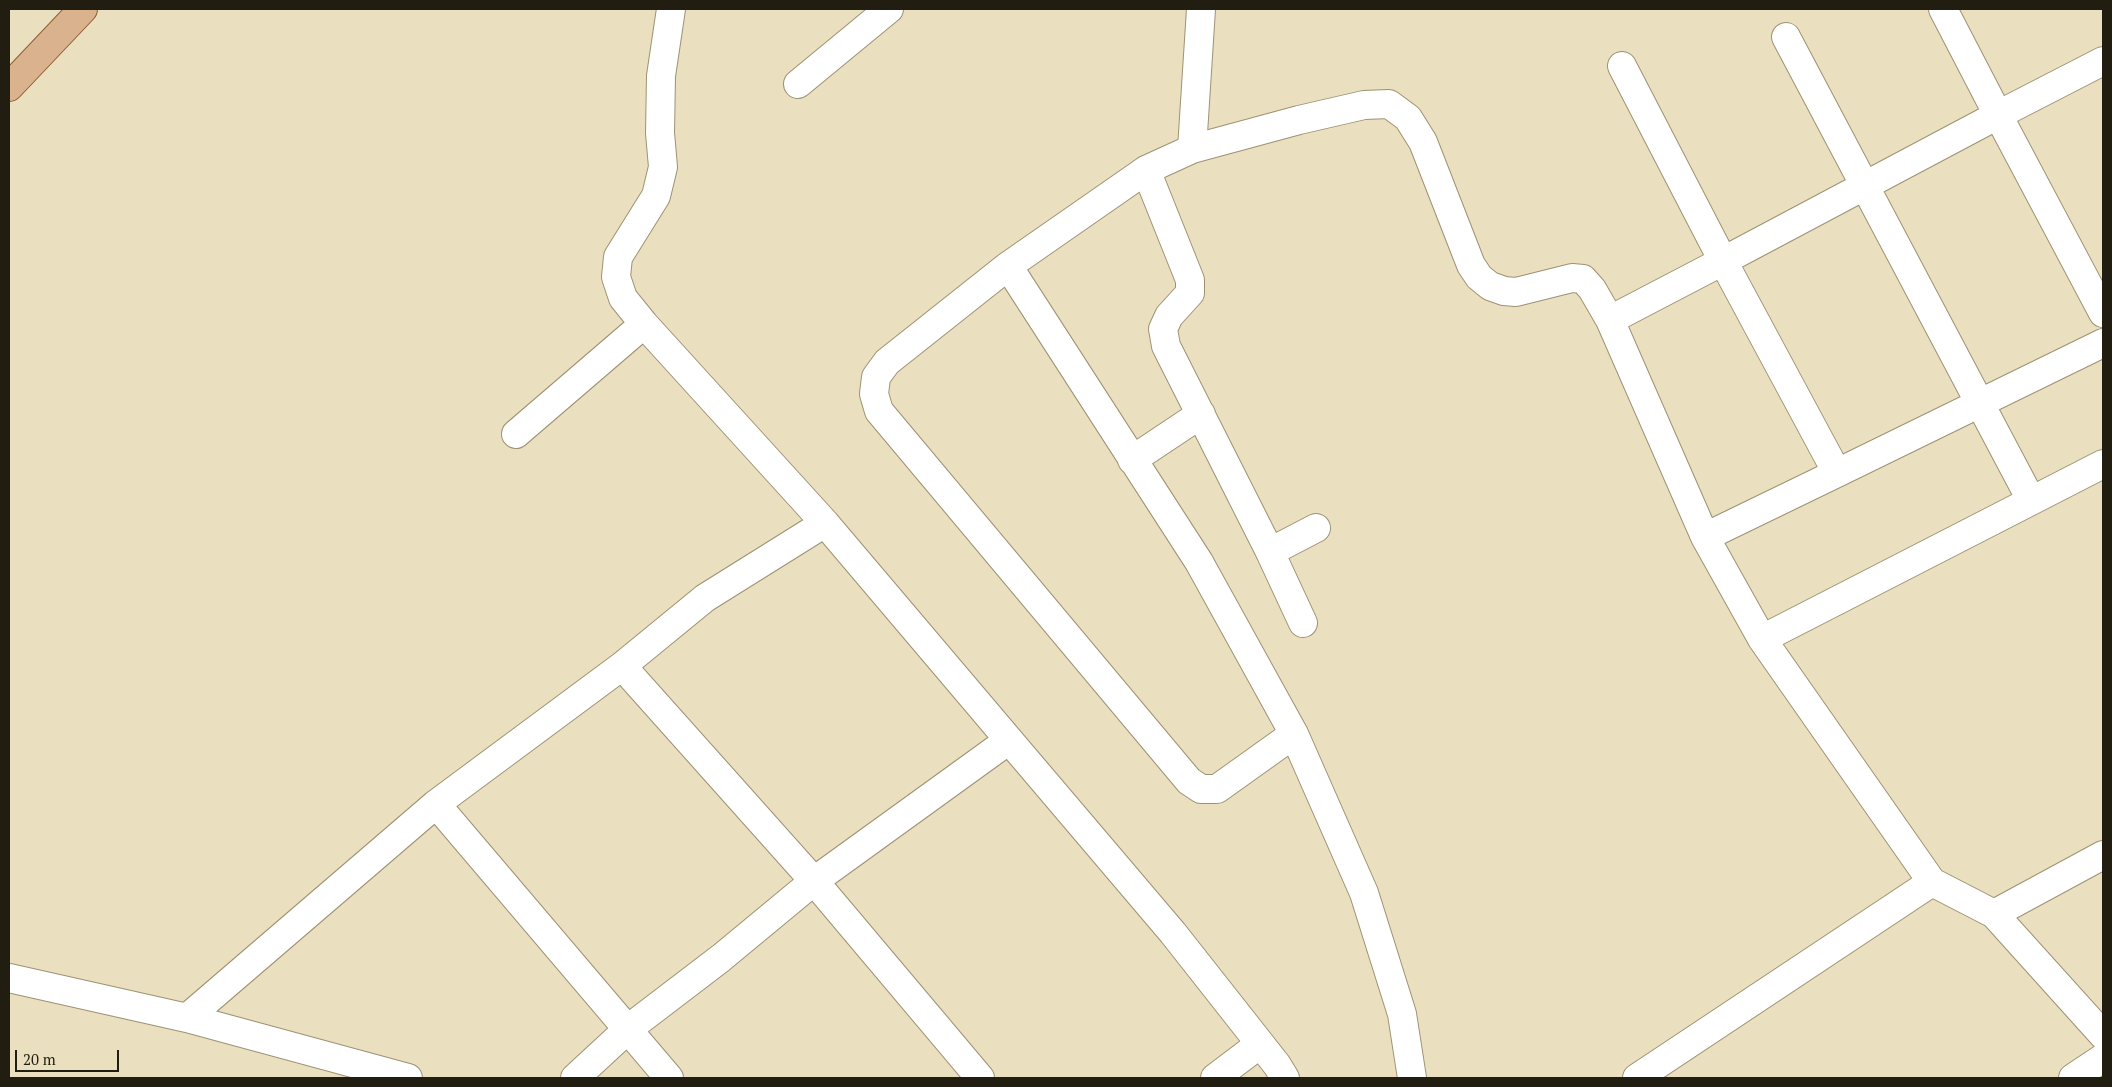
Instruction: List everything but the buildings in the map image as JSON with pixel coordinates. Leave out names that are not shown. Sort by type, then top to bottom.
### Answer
[{"type":"main road","points":[[9,87],[83,9]]},
{"type":"street","points":[[671,9],[661,76],[660,132],[664,167],[656,196],[618,257],[616,277],[624,298],[644,324],[825,523],[1173,933],[1285,1078]]},
{"type":"street","points":[[798,84],[889,9]]},
{"type":"street","points":[[1192,149],[1201,9]]},
{"type":"street","points":[[1943,9],[2103,314]]},
{"type":"street","points":[[1786,36],[2031,500]]},
{"type":"street","points":[[1610,320],[2103,60]]},
{"type":"street","points":[[1622,66],[1723,261],[1837,473]]},
{"type":"street","points":[[1294,734],[1217,789],[1201,789],[1188,780],[879,411],[874,394],[876,377],[887,362],[1008,266],[1146,170],[1192,149],[1364,105],[1389,104],[1408,118],[1422,142],[1471,265],[1479,277],[1490,286],[1504,291],[1516,292],[1572,278],[1583,279],[1592,289],[1610,320],[1705,537],[1762,639],[1932,882],[1994,914],[2103,1035]]},
{"type":"street","points":[[1146,170],[1190,280],[1190,293],[1169,316],[1163,329],[1166,346],[1270,552],[1303,623]]},
{"type":"street","points":[[1008,266],[1199,562],[1294,734],[1364,893],[1402,1014],[1412,1078]]},
{"type":"street","points":[[516,434],[644,324]]},
{"type":"street","points":[[1705,537],[2103,343]]},
{"type":"street","points":[[1132,460],[1201,414]]},
{"type":"street","points":[[1762,639],[2103,464]]},
{"type":"street","points":[[187,1018],[436,804],[622,666],[705,598],[825,523]]},
{"type":"street","points":[[1270,552],[1316,528]]},
{"type":"street","points":[[622,666],[814,881],[980,1078]]},
{"type":"street","points":[[575,1078],[628,1028],[722,958],[814,881],[1009,740]]},
{"type":"street","points":[[436,804],[669,1078]]},
{"type":"street","points":[[1994,914],[2103,855]]},
{"type":"street","points":[[1637,1078],[1932,882]]},
{"type":"street","points":[[9,978],[187,1018],[408,1078]]},
{"type":"street","points":[[1215,1078],[1260,1044]]},
{"type":"street","points":[[2073,1078],[2103,1058]]}]
